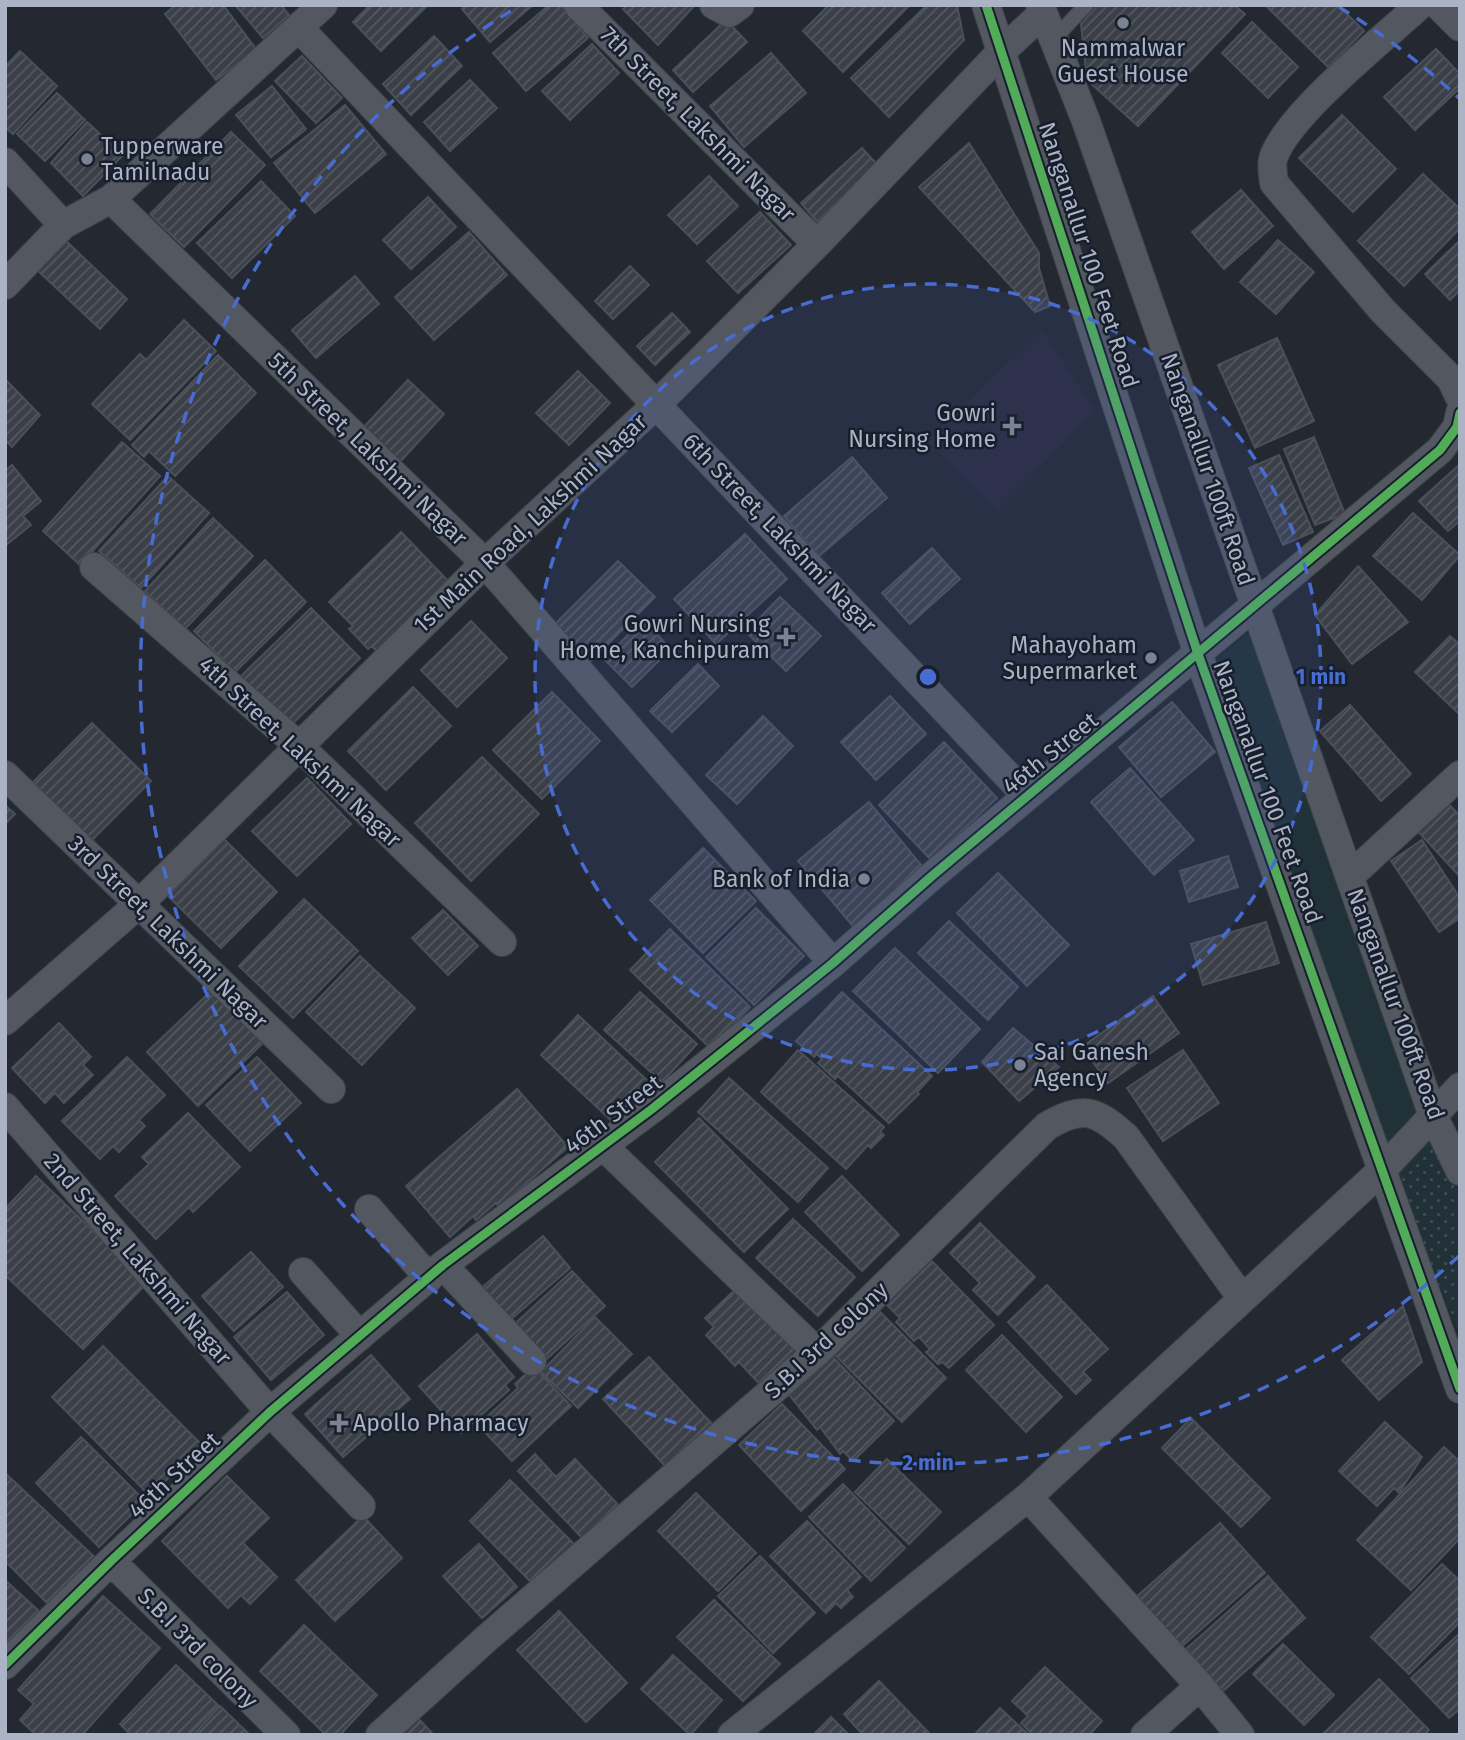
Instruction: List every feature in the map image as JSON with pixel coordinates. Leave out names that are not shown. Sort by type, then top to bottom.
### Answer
[{"type":"street","points":[[5,285],[63,225],[111,199],[323,5]]},
{"type":"street","name":"7th Street, Lakshmi Nagar","points":[[578,5],[817,244]]},
{"type":"street","points":[[714,5],[729,13],[740,5]]},
{"type":"street","name":"Nanganallur 100 Feet Road","points":[[986,5],[1198,654],[1460,1389]]},
{"type":"street","points":[[1420,5],[1318,99],[1287,133],[1273,158],[1274,183],[1383,311],[1451,379],[1460,398]]},
{"type":"street","points":[[1438,5],[1460,27]]},
{"type":"street","name":"1st Main Road, Lakshmi Nagar","points":[[5,1021],[140,903],[298,744],[485,563],[657,404],[817,244],[1002,51],[1046,19]]},
{"type":"street","name":"Nanganallur 100ft Road","points":[[1046,19],[1086,121],[1432,1113],[1460,1171]]},
{"type":"street","name":"6th Street, Lakshmi Nagar","points":[[299,28],[1027,796]]},
{"type":"street","points":[[5,162],[63,225]]},
{"type":"street","name":"5th Street, Lakshmi Nagar","points":[[111,199],[485,563],[833,963]]},
{"type":"street","name":"46th Street","points":[[5,1665],[270,1412],[436,1271],[603,1146],[833,963],[1027,796],[1440,450],[1457,427],[1460,413]]},
{"type":"street","name":"4th Street, Lakshmi Nagar","points":[[94,567],[298,744],[502,942]]},
{"type":"street","name":"3rd Street, Lakshmi Nagar","points":[[5,775],[331,1089]]},
{"type":"street","points":[[1350,876],[1460,775]]},
{"type":"street","points":[[732,1735],[1028,1497],[1241,1297],[1382,1170],[1432,1113],[1460,1087]]},
{"type":"street","name":"2nd Street, Lakshmi Nagar","points":[[5,1107],[270,1412],[361,1506]]},
{"type":"street","name":"S.B.I 3rd colony","points":[[380,1735],[497,1629],[817,1352],[1047,1126],[1070,1113],[1090,1113],[1109,1122],[1126,1137],[1241,1297]]},
{"type":"street","points":[[603,1146],[817,1352]]},
{"type":"street","points":[[369,1209],[531,1361]]},
{"type":"street","points":[[303,1272],[360,1336]]},
{"type":"street","points":[[1028,1497],[1200,1686],[1240,1735]]},
{"type":"street","name":"S.B.I 3rd colony","points":[[111,1561],[286,1735]]},
{"type":"street","points":[[1145,1735],[1200,1686]]},
{"type":"lane","points":[[1046,19],[1086,5]]},
{"type":"shaded area","name":"Gowri Nursing Home","points":[[1042,330],[1095,411],[998,511],[927,441]]},
{"type":"shaded area","points":[[1254,629],[1422,1113],[1385,1152],[1213,662]]},
{"type":"shaded area","points":[[1432,1134],[1460,1195],[1460,1336],[1393,1172]]},
{"type":"building","points":[[176,5],[223,5],[256,49],[216,80],[165,14]]},
{"type":"building","points":[[235,5],[281,5],[289,15],[263,38]]},
{"type":"building","points":[[370,5],[428,5],[381,51],[353,22]]},
{"type":"building","points":[[466,5],[533,5],[490,42],[462,9]]},
{"type":"building","points":[[549,5],[561,5],[588,38],[526,91],[493,53]]},
{"type":"building","points":[[628,5],[695,5],[658,45],[623,9]]},
{"type":"building","points":[[829,5],[910,5],[843,72],[803,31]]},
{"type":"building","points":[[927,5],[957,5],[964,40],[889,117],[851,78]]},
{"type":"building","points":[[1098,5],[1234,5],[1245,14],[1138,126],[1087,80],[1081,24]]},
{"type":"building","points":[[1338,5],[1364,31],[1328,67],[1267,7]]},
{"type":"building","points":[[726,20],[747,42],[693,92],[673,70]]},
{"type":"building","points":[[1252,22],[1298,67],[1268,98],[1222,53]]},
{"type":"building","points":[[434,36],[462,66],[411,115],[383,84]]},
{"type":"building","points":[[592,44],[619,73],[570,120],[542,91]]},
{"type":"building","points":[[1436,49],[1460,74],[1460,88],[1415,130],[1384,97]]},
{"type":"building","points":[[20,51],[57,86],[13,134],[5,127],[5,67]]},
{"type":"building","points":[[771,53],[806,93],[744,147],[710,106]]},
{"type":"building","points":[[302,56],[342,98],[316,123],[275,81]]},
{"type":"building","points":[[470,80],[497,108],[450,151],[424,122]]},
{"type":"building","points":[[272,86],[306,129],[271,157],[236,115]]},
{"type":"building","points":[[57,93],[85,120],[45,161],[17,134]]},
{"type":"building","points":[[345,105],[386,154],[315,213],[274,163]]},
{"type":"building","points":[[1342,115],[1396,169],[1353,212],[1299,158]]},
{"type":"building","name":"Tupperware Tamilnadu","points":[[87,122],[123,155],[83,196],[51,163]]},
{"type":"building","points":[[231,132],[265,165],[184,247],[150,214]]},
{"type":"building","points":[[969,143],[1039,253],[1039,268],[1050,306],[1035,312],[919,187]]},
{"type":"building","points":[[862,148],[882,170],[821,226],[801,203]]},
{"type":"building","points":[[1423,174],[1460,209],[1460,228],[1404,286],[1358,241]]},
{"type":"building","points":[[709,176],[738,206],[697,244],[668,215]]},
{"type":"building","points":[[261,181],[295,216],[232,278],[197,243]]},
{"type":"building","points":[[1241,190],[1273,226],[1224,269],[1192,232]]},
{"type":"building","points":[[428,197],[456,227],[411,269],[383,240]]},
{"type":"building","points":[[760,212],[791,245],[738,293],[707,261]]},
{"type":"building","points":[[469,232],[507,275],[434,340],[395,297]]},
{"type":"building","points":[[64,239],[127,299],[100,329],[36,269]]},
{"type":"building","points":[[1278,240],[1314,272],[1276,314],[1240,282]]},
{"type":"building","points":[[1460,240],[1460,290],[1450,300],[1425,274]]},
{"type":"building","points":[[630,266],[649,285],[613,319],[595,301]]},
{"type":"building","points":[[355,276],[379,304],[316,358],[292,330]]},
{"type":"building","points":[[672,313],[690,332],[655,365],[637,346]]},
{"type":"building","points":[[184,320],[216,351],[130,440],[92,404],[140,354],[146,360]]},
{"type":"building","points":[[1277,338],[1314,421],[1255,448],[1218,365]]},
{"type":"building","points":[[218,355],[256,393],[175,476],[149,451],[144,457],[132,445]]},
{"type":"building","points":[[578,371],[610,403],[569,445],[536,413]]},
{"type":"building","points":[[5,379],[40,415],[12,447],[5,440]]},
{"type":"building","points":[[408,380],[444,414],[397,465],[360,431]]},
{"type":"building","points":[[1314,437],[1345,514],[1315,525],[1284,449]]},
{"type":"building","points":[[122,442],[160,476],[80,565],[43,531]]},
{"type":"building","points":[[1279,455],[1313,532],[1283,545],[1249,468]]},
{"type":"building","points":[[852,457],[887,498],[819,556],[784,516]]},
{"type":"building","points":[[1460,464],[1460,521],[1448,531],[1419,501]]},
{"type":"building","points":[[12,465],[41,501],[23,516],[31,525],[5,546],[5,471]]},
{"type":"building","points":[[168,476],[209,513],[141,588],[99,551]]},
{"type":"building","points":[[1413,513],[1460,555],[1422,600],[1373,556]]},
{"type":"building","points":[[213,518],[253,556],[185,629],[145,591]]},
{"type":"building","points":[[401,532],[452,585],[380,655],[372,646],[368,649],[349,629],[353,626],[329,602]]},
{"type":"building","points":[[745,534],[787,579],[716,644],[674,599]]},
{"type":"building","points":[[932,548],[960,579],[910,624],[882,593]]},
{"type":"building","points":[[265,560],[306,602],[235,672],[194,631]]},
{"type":"building","points":[[618,561],[655,597],[590,662],[553,626]]},
{"type":"building","points":[[1358,566],[1408,622],[1352,664],[1315,615]]},
{"type":"building","points":[[780,597],[821,636],[786,671],[746,632]]},
{"type":"building","points":[[311,608],[360,658],[288,728],[239,678]]},
{"type":"building","points":[[643,620],[671,649],[632,687],[604,659]]},
{"type":"building","points":[[471,621],[507,658],[457,707],[421,670]]},
{"type":"building","points":[[1450,636],[1460,645],[1460,715],[1415,672]]},
{"type":"building","points":[[698,664],[719,686],[672,732],[650,711]]},
{"type":"building","points":[[413,687],[451,726],[386,790],[348,751]]},
{"type":"building","points":[[552,692],[600,741],[542,799],[493,750]]},
{"type":"building","points":[[890,696],[926,734],[876,780],[841,742]]},
{"type":"building","points":[[1172,702],[1215,752],[1161,797],[1119,747]]},
{"type":"building","points":[[1350,705],[1411,774],[1381,801],[1320,731]]},
{"type":"building","points":[[763,716],[793,746],[737,804],[706,775]]},
{"type":"building","points":[[92,723],[151,781],[92,840],[33,782]]},
{"type":"building","points":[[944,742],[997,798],[931,860],[879,805]]},
{"type":"building","points":[[482,757],[539,814],[471,881],[415,823]]},
{"type":"building","points":[[1130,768],[1194,840],[1154,875],[1091,802]]},
{"type":"building","points":[[307,778],[351,824],[297,876],[252,831]]},
{"type":"building","points":[[1443,798],[1460,816],[1460,877],[1413,826]]},
{"type":"building","points":[[869,802],[927,872],[857,931],[798,861]]},
{"type":"building","points":[[5,805],[15,814],[5,824]]},
{"type":"building","points":[[224,839],[277,892],[221,948],[168,896]]},
{"type":"building","points":[[1422,840],[1460,898],[1460,918],[1439,932],[1391,861]]},
{"type":"building","points":[[703,848],[756,901],[703,953],[650,900]]},
{"type":"building","points":[[1228,856],[1238,887],[1189,902],[1180,871]]},
{"type":"building","points":[[998,873],[1069,945],[1027,986],[957,913]]},
{"type":"building","points":[[304,899],[358,951],[293,1018],[239,966]]},
{"type":"building","points":[[756,908],[804,956],[754,1005],[706,957]]},
{"type":"building","points":[[443,910],[478,946],[448,975],[412,938]]},
{"type":"building","points":[[949,921],[1018,987],[988,1020],[918,953]]},
{"type":"building","points":[[1266,922],[1279,963],[1203,985],[1191,944]]},
{"type":"building","points":[[670,929],[750,1007],[710,1048],[630,970]]},
{"type":"building","points":[[895,948],[980,1029],[938,1073],[853,991]]},
{"type":"building","points":[[360,956],[415,1008],[362,1065],[306,1012]]},
{"type":"building","points":[[212,990],[263,1043],[198,1106],[147,1052]]},
{"type":"building","points":[[640,992],[697,1044],[662,1082],[604,1030]]},
{"type":"building","points":[[842,992],[932,1076],[917,1092],[919,1094],[889,1123],[838,1076],[835,1079],[818,1063],[822,1059],[817,1054],[814,1057],[796,1041]]},
{"type":"building","points":[[1153,996],[1179,1033],[1108,1083],[1082,1047]]},
{"type":"building","points":[[578,1015],[651,1084],[614,1123],[541,1055]]},
{"type":"building","points":[[59,1023],[91,1057],[83,1065],[93,1075],[64,1103],[55,1093],[45,1103],[12,1068]]},
{"type":"building","name":"Sai Ganesh Agency","points":[[1013,1028],[1059,1067],[1019,1101],[982,1062]]},
{"type":"building","points":[[798,1050],[884,1127],[880,1132],[884,1135],[871,1148],[868,1145],[846,1169],[761,1092]]},
{"type":"building","points":[[1183,1050],[1219,1103],[1163,1141],[1127,1088]]},
{"type":"building","points":[[127,1057],[165,1095],[139,1120],[145,1126],[119,1152],[113,1146],[100,1159],[62,1121]]},
{"type":"building","points":[[257,1057],[301,1103],[250,1151],[206,1105]]},
{"type":"building","points":[[729,1078],[828,1168],[798,1202],[698,1112]]},
{"type":"building","points":[[517,1089],[568,1147],[499,1207],[496,1203],[476,1220],[473,1216],[450,1237],[406,1186]]},
{"type":"building","points":[[188,1113],[240,1167],[193,1212],[189,1207],[156,1239],[115,1196],[149,1164],[142,1157]]},
{"type":"building","points":[[699,1118],[788,1209],[744,1252],[655,1162]]},
{"type":"building","points":[[36,1176],[147,1283],[83,1349],[5,1275],[5,1209]]},
{"type":"building","points":[[842,1176],[899,1235],[862,1271],[805,1212]]},
{"type":"building","points":[[793,1219],[855,1277],[818,1316],[756,1258]]},
{"type":"building","points":[[980,1223],[1035,1277],[998,1315],[973,1290],[980,1283],[950,1253]]},
{"type":"building","points":[[543,1236],[570,1268],[508,1322],[480,1289]]},
{"type":"building","points":[[251,1252],[283,1287],[234,1331],[202,1296]]},
{"type":"building","points":[[924,1253],[994,1325],[949,1368],[942,1362],[938,1364],[926,1352],[930,1349],[919,1337],[914,1341],[896,1322],[900,1318],[879,1297]]},
{"type":"building","points":[[572,1271],[605,1306],[540,1365],[508,1330]]},
{"type":"building","points":[[741,1284],[806,1353],[766,1391],[739,1362],[735,1366],[706,1335],[714,1327],[705,1318]]},
{"type":"building","points":[[1047,1285],[1108,1349],[1083,1372],[1091,1380],[1076,1394],[1008,1322]]},
{"type":"building","points":[[287,1292],[324,1335],[271,1380],[234,1337]]},
{"type":"building","points":[[1403,1306],[1422,1362],[1379,1400],[1342,1360]]},
{"type":"building","points":[[876,1308],[946,1378],[902,1422],[832,1352]]},
{"type":"building","points":[[595,1317],[632,1354],[578,1408],[541,1372]]},
{"type":"building","points":[[477,1334],[514,1377],[505,1385],[509,1390],[461,1433],[419,1386]]},
{"type":"building","points":[[1002,1335],[1062,1397],[1026,1432],[966,1370]]},
{"type":"building","points":[[103,1346],[202,1445],[150,1496],[52,1397]]},
{"type":"building","points":[[828,1352],[894,1421],[853,1461],[843,1451],[840,1454],[820,1427],[817,1430],[787,1392]]},
{"type":"building","points":[[371,1355],[410,1399],[343,1457],[305,1414]]},
{"type":"building","points":[[649,1357],[714,1426],[668,1469],[603,1399]]},
{"type":"building","points":[[534,1367],[571,1406],[512,1461],[478,1425],[518,1388],[515,1384]]},
{"type":"building","points":[[782,1404],[845,1469],[801,1511],[739,1445]]},
{"type":"building","points":[[1191,1418],[1270,1498],[1241,1527],[1162,1448]]},
{"type":"building","points":[[1385,1422],[1422,1457],[1399,1493],[1394,1488],[1377,1506],[1339,1471]]},
{"type":"building","points":[[81,1437],[145,1501],[99,1547],[36,1483]]},
{"type":"building","points":[[1444,1447],[1460,1462],[1460,1538],[1411,1590],[1357,1540]]},
{"type":"building","points":[[535,1454],[556,1477],[575,1459],[622,1509],[587,1543],[518,1471]]},
{"type":"building","points":[[887,1459],[941,1512],[909,1544],[855,1492]]},
{"type":"building","points":[[5,1473],[101,1563],[53,1609],[5,1561]]},
{"type":"building","points":[[227,1476],[269,1518],[243,1543],[277,1577],[250,1604],[241,1595],[228,1608],[162,1541]]},
{"type":"building","points":[[510,1480],[578,1548],[537,1588],[470,1521]]},
{"type":"building","points":[[843,1484],[905,1548],[871,1581],[809,1517]]},
{"type":"building","points":[[696,1493],[756,1553],[718,1591],[658,1531]]},
{"type":"building","points":[[363,1516],[402,1558],[335,1621],[296,1580]]},
{"type":"building","points":[[807,1521],[861,1577],[847,1590],[853,1597],[841,1608],[836,1603],[826,1613],[770,1556]]},
{"type":"building","points":[[1220,1523],[1265,1573],[1181,1647],[1136,1597]]},
{"type":"building","points":[[479,1544],[517,1587],[482,1618],[443,1576]]},
{"type":"building","points":[[760,1556],[815,1613],[773,1653],[718,1596]]},
{"type":"building","points":[[1442,1564],[1460,1581],[1460,1622],[1409,1674],[1371,1637]]},
{"type":"building","points":[[1268,1576],[1305,1618],[1223,1691],[1186,1649]]},
{"type":"building","points":[[5,1580],[39,1611],[5,1644]]},
{"type":"building","points":[[103,1596],[160,1648],[82,1735],[36,1735],[20,1720],[34,1704],[18,1690]]},
{"type":"building","points":[[714,1600],[780,1664],[743,1701],[677,1637]]},
{"type":"building","points":[[559,1611],[627,1683],[586,1722],[517,1650]]},
{"type":"building","points":[[304,1625],[377,1695],[340,1735],[326,1735],[260,1671]]},
{"type":"building","points":[[1460,1633],[1460,1709],[1449,1718],[1411,1678]]},
{"type":"building","points":[[1283,1644],[1334,1695],[1304,1725],[1253,1674]]},
{"type":"building","points":[[673,1655],[722,1700],[690,1735],[641,1689]]},
{"type":"building","points":[[176,1665],[218,1705],[189,1735],[131,1735],[120,1724]]},
{"type":"building","points":[[1045,1667],[1102,1721],[1089,1735],[1033,1735],[1021,1723],[1028,1716],[1012,1701]]},
{"type":"building","points":[[1379,1679],[1429,1730],[1424,1735],[1322,1735]]},
{"type":"building","points":[[879,1681],[931,1735],[863,1735],[844,1714]]},
{"type":"building","points":[[220,1706],[250,1735],[193,1735]]},
{"type":"building","points":[[1000,1708],[1029,1735],[974,1735]]},
{"type":"building","points":[[415,1715],[434,1735],[395,1735]]},
{"type":"building","points":[[831,1717],[849,1735],[813,1735]]},
{"type":"cycle path","points":[[986,5],[1198,654],[1460,1389]]},
{"type":"cycle path","points":[[5,1665],[270,1412],[443,1265],[652,1109],[833,963],[932,876],[1440,450],[1457,427],[1460,413]]},
{"type":"place","name":"Nammalwar Guest House","points":[[1123,23]]},
{"type":"place","name":"Tupperware Tamilnadu","points":[[87,159]]},
{"type":"place","name":"Gowri Nursing Home","points":[[1012,426]]},
{"type":"place","name":"Gowri Nursing Home, Kanchipuram","points":[[786,637]]},
{"type":"place","name":"Mahayoham Supermarket","points":[[1151,658]]},
{"type":"place","name":"Bank of India","points":[[864,879]]},
{"type":"place","name":"Sai Ganesh Agency","points":[[1020,1065]]},
{"type":"place","name":"Apollo Pharmacy","points":[[339,1423]]}]
